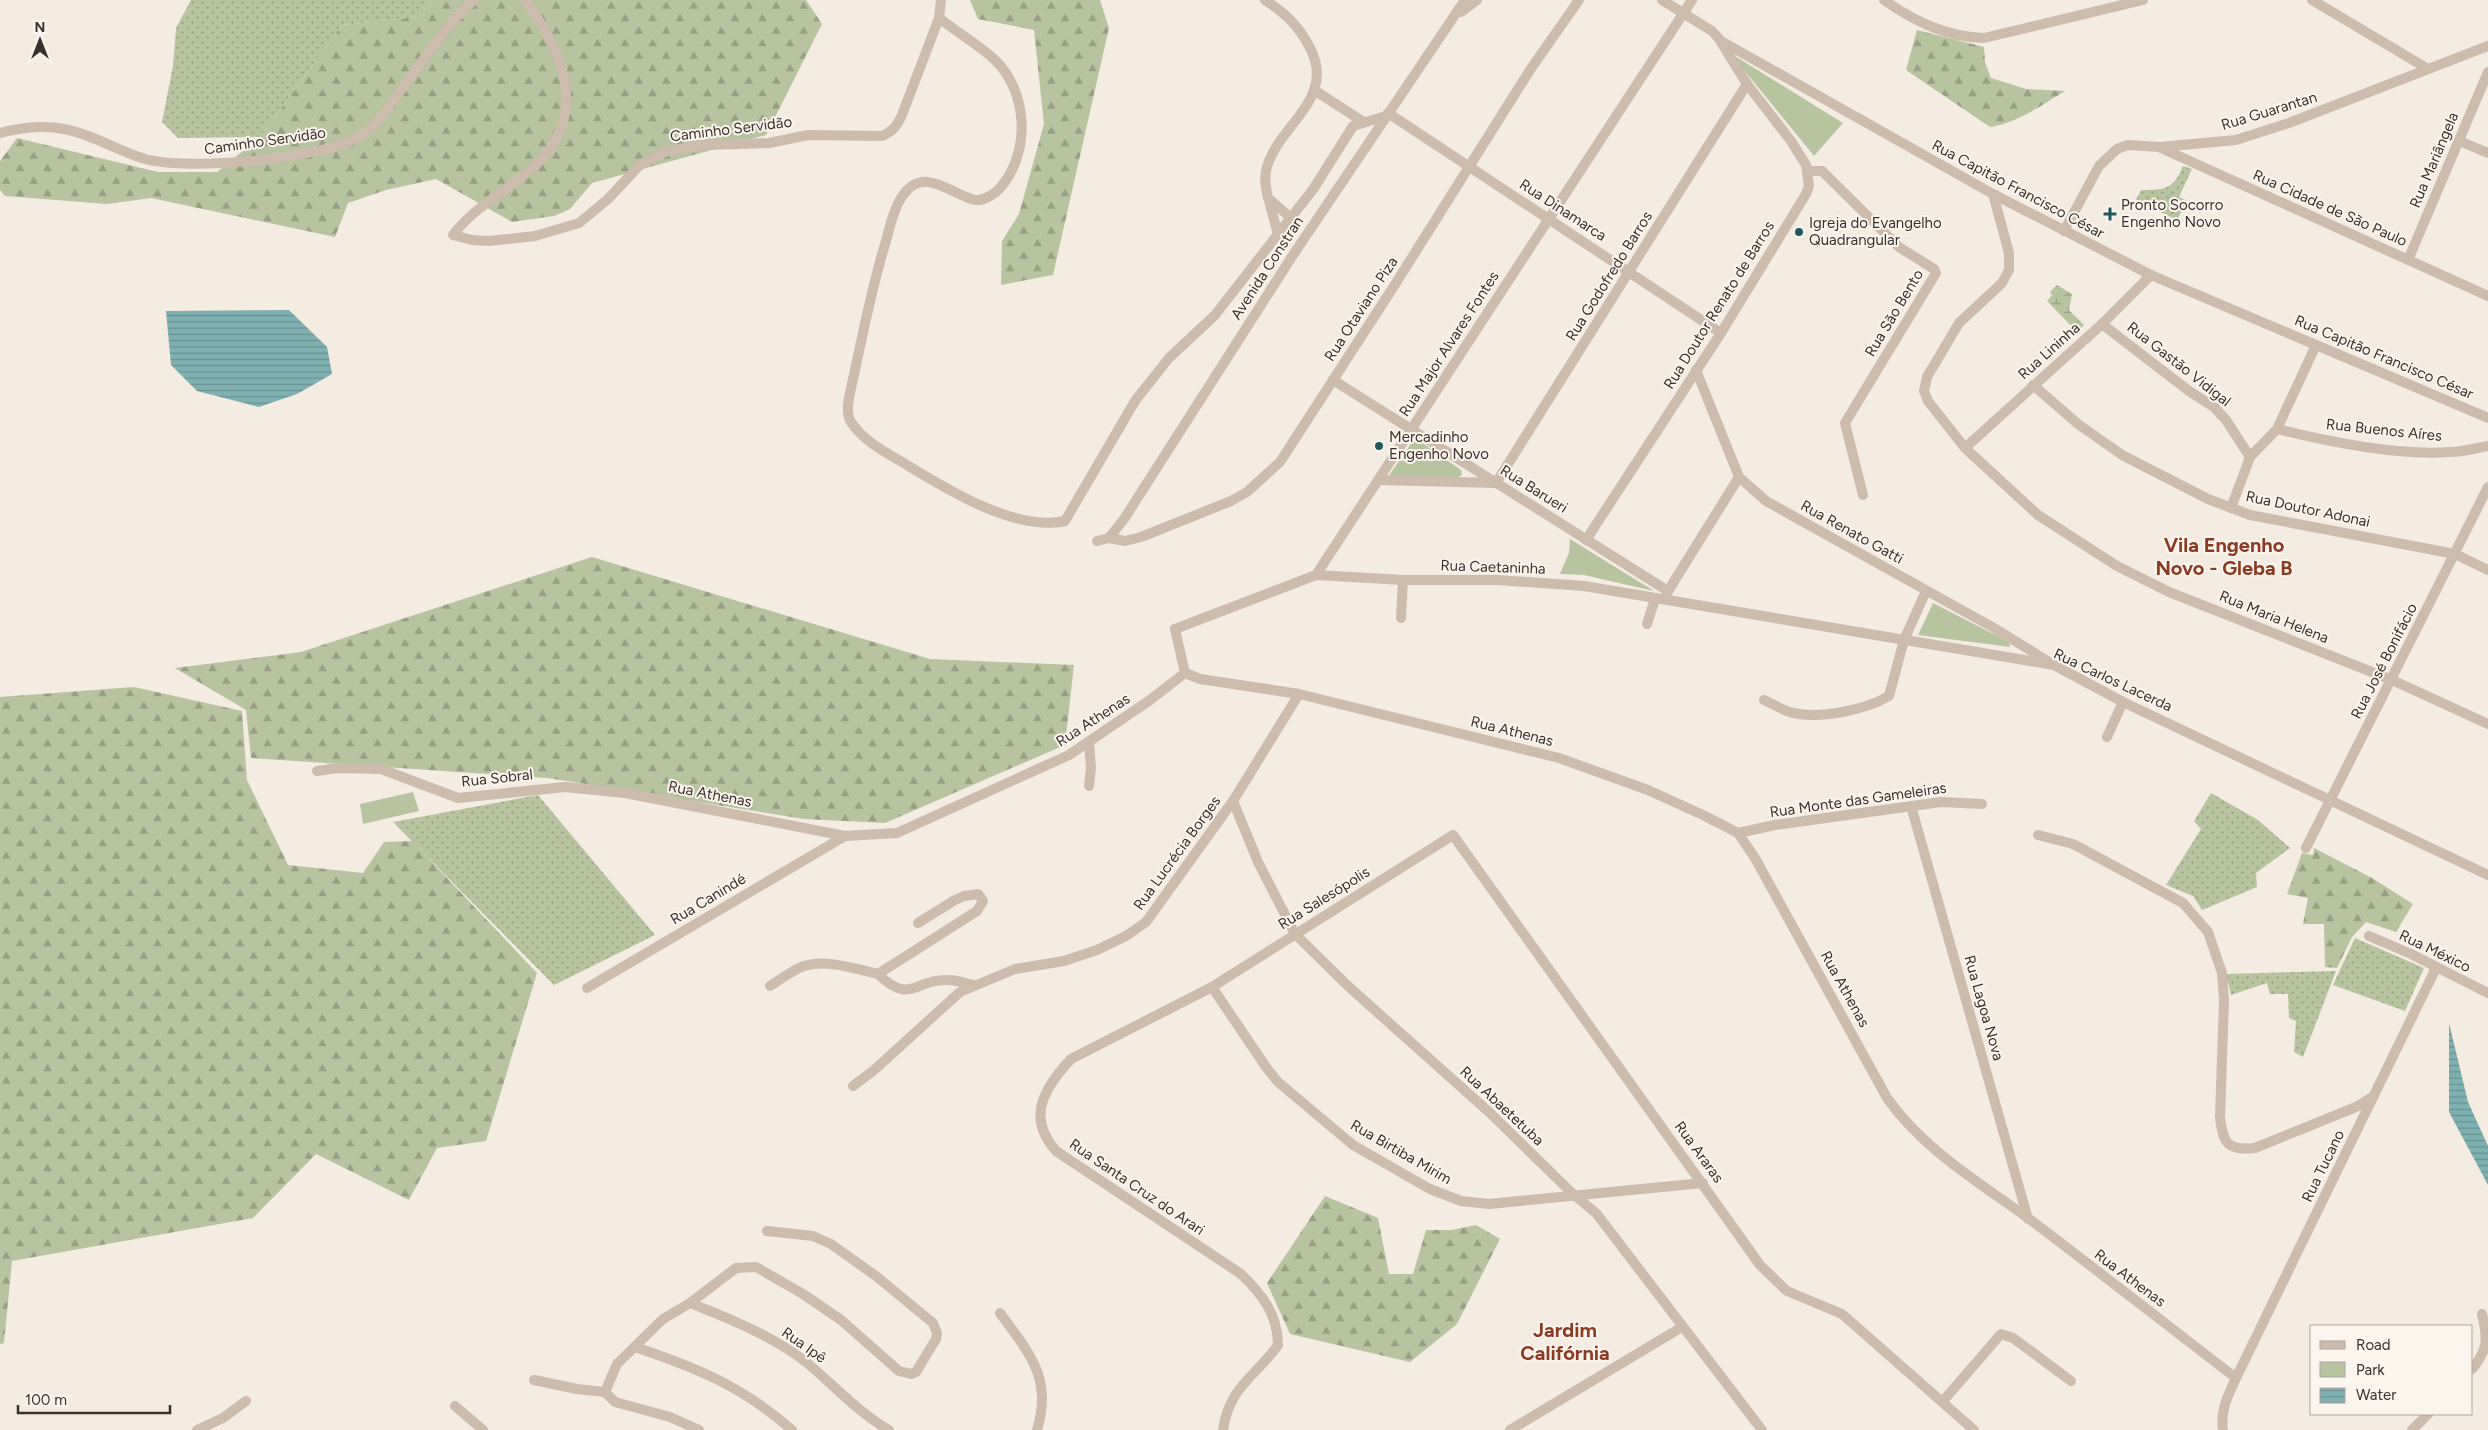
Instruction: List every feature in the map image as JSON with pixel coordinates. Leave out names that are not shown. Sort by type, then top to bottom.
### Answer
[{"type":"street","name":"Caminho Servidão","points":[[0,133],[14,129],[64,129],[145,159],[194,166],[295,155],[332,148],[361,136],[383,114],[439,39],[474,0]]},
{"type":"street","name":"Caminho Servidão","points":[[525,0],[543,25],[560,63],[568,95],[565,117],[553,147],[525,175],[475,211],[453,235],[489,241],[535,236],[579,223],[608,199],[640,165],[667,151],[705,145],[769,143],[808,135],[882,136],[891,132],[902,115],[939,18],[940,0]]},
{"type":"street","points":[[1266,0],[1284,12],[1300,28],[1316,58],[1317,79],[1314,90],[1307,105],[1270,160],[1266,171],[1265,181],[1268,198],[1278,234]]},
{"type":"street","name":"Avenida Constran","points":[[1109,538],[1124,519],[1293,255],[1465,0]]},
{"type":"street","name":"Avenida Constran","points":[[1454,17],[1477,0]]},
{"type":"street","name":"Rua Otaviano Piza","points":[[1097,541],[1109,538],[1125,541],[1141,537],[1247,492],[1280,462],[1530,70],[1579,0]]},
{"type":"street","name":"Rua Capitão Francisco César","points":[[1662,0],[1712,31],[1721,41],[1993,194],[2064,231],[2151,275],[2488,418]]},
{"type":"street","points":[[1884,0],[1943,32],[1963,37],[1984,38],[2130,1],[2143,0]]},
{"type":"street","points":[[2312,0],[2428,69]]},
{"type":"street","name":"Rua Major Alvares Fontes","points":[[1316,575],[1691,1]]},
{"type":"street","points":[[939,18],[995,60],[1016,91],[1022,122],[1019,154],[1001,187],[988,198],[976,200],[944,185],[927,182],[913,186],[908,190],[893,216],[878,266],[848,407],[849,420],[864,438],[956,495],[996,511],[1034,522],[1065,521],[1135,401],[1169,358],[1215,315],[1314,188],[1353,126],[1387,115]]},
{"type":"street","points":[[1721,41],[1747,84],[1791,141],[1807,171]]},
{"type":"street","name":"Rua Guarantan","points":[[2064,231],[2099,166],[2107,156],[2117,149],[2128,145],[2160,147],[2236,140],[2288,123],[2488,46]]},
{"type":"street","name":"Rua Mariângela","points":[[2408,260],[2488,72]]},
{"type":"street","name":"Rua Godofredo Barros","points":[[1496,483],[1747,84]]},
{"type":"street","points":[[1314,90],[1362,122]]},
{"type":"street","name":"Rua Dinamarca","points":[[1387,115],[1468,166],[1721,333]]},
{"type":"street","points":[[2459,141],[2488,153]]},
{"type":"street","name":"Rua Cidade de São Paulo","points":[[2160,147],[2488,296]]},
{"type":"street","name":"Rua Doutor Renato de Barros","points":[[1586,540],[1721,333],[1806,194],[1809,186],[1807,171]]},
{"type":"street","name":"Rua São Bento","points":[[1807,171],[1822,171],[1899,247],[1934,269],[1936,273],[1844,423],[1863,495]]},
{"type":"street","name":"Rua Maria Helena","points":[[1993,194],[2009,253],[2009,270],[2002,283],[1958,323],[1927,377],[1924,391],[1928,402],[1965,448],[2038,515],[2116,566],[2169,592],[2392,680],[2488,724]]},
{"type":"street","name":"Avenida Constran","points":[[1268,198],[1291,218]]},
{"type":"street","name":"Rua Lininha","points":[[1965,448],[2102,324],[2151,275]]},
{"type":"street","name":"Rua Gastão Vidigal","points":[[2102,324],[2189,391],[2214,407],[2226,420],[2250,457]]},
{"type":"street","points":[[2231,508],[2250,457],[2277,429],[2316,345]]},
{"type":"street","name":"Rua Renato Gatti","points":[[1696,370],[1739,477],[1766,501],[1994,628],[2054,665]]},
{"type":"street","name":"Rua Barueri","points":[[1333,380],[1586,540],[1667,596]]},
{"type":"street","name":"Rua Doutor Adonai","points":[[2034,385],[2078,424],[2122,455],[2208,499],[2250,515],[2455,554],[2488,570]]},
{"type":"street","name":"Rua Buenos Aíres","points":[[2277,429],[2360,446],[2420,452],[2451,452],[2488,446]]},
{"type":"street","points":[[1667,596],[1739,477]]},
{"type":"street","points":[[1378,480],[1496,483]]},
{"type":"street","name":"Rua José Bonifácio","points":[[2306,848],[2488,487]]},
{"type":"street","points":[[1186,673],[1175,629],[1316,575]]},
{"type":"street","name":"Rua Caetaninha","points":[[1316,575],[1403,580],[1497,580],[1584,586],[1655,599],[1667,596]]},
{"type":"street","points":[[1401,618],[1403,580]]},
{"type":"street","points":[[1764,700],[1792,713],[1810,714],[1858,709],[1876,704],[1889,696],[1904,640],[1926,591]]},
{"type":"street","name":"Rua Carlos Lacerda","points":[[1667,596],[1904,640],[2054,665],[2123,702],[2488,876]]},
{"type":"street","points":[[1646,624],[1655,599]]},
{"type":"street","name":"Rua Athenas","points":[[565,786],[625,793],[845,836],[897,833],[1069,755],[1186,673],[1200,679],[1298,694],[1559,758],[1648,790],[1738,833],[1755,858],[1887,1098],[1903,1120],[1931,1148],[2028,1219],[2236,1378]]},
{"type":"street","name":"Rua Lucrécia Borges","points":[[852,1086],[873,1071],[960,992],[1015,969],[1064,961],[1097,950],[1126,936],[1146,922],[1233,801],[1298,694]]},
{"type":"street","points":[[2107,737],[2123,702]]},
{"type":"street","points":[[1089,742],[1091,768],[1089,786]]},
{"type":"street","name":"Rua Sobral","points":[[318,771],[344,768],[381,769],[458,798],[565,786]]},
{"type":"street","name":"Rua Abaetetuba","points":[[1233,801],[1258,862],[1295,934],[1348,986],[1489,1112],[1574,1195],[1596,1213],[1762,1430]]},
{"type":"street","name":"Rua Monte das Gameleiras","points":[[1738,833],[1775,825],[1941,802],[1982,804]]},
{"type":"street","name":"Rua Lagoa Nova","points":[[1911,806],[2028,1219]]},
{"type":"street","name":"Rua Salesópolis","points":[[1212,987],[1453,835]]},
{"type":"street","name":"Rua Araras","points":[[1453,835],[1760,1265],[1787,1291],[1842,1314],[1974,1430]]},
{"type":"street","points":[[2038,835],[2073,844],[2183,903],[2208,932],[2222,973],[2224,1000],[2220,1117],[2222,1133],[2229,1145],[2240,1150],[2255,1148],[2356,1107],[2374,1096]]},
{"type":"street","name":"Rua Canindé","points":[[587,988],[845,836]]},
{"type":"street","points":[[878,974],[976,911],[982,905],[983,899],[978,894],[964,896],[918,923]]},
{"type":"street","name":"Rua México","points":[[2369,936],[2410,953],[2488,993]]},
{"type":"street","points":[[770,986],[803,966],[828,964],[878,974],[894,988],[902,990],[946,980],[973,985]]},
{"type":"street","name":"Rua Tucano","points":[[2222,1430],[2224,1405],[2236,1378],[2436,968]]},
{"type":"street","name":"Rua Birtiba Mirim","points":[[1212,987],[1266,1068],[1278,1082],[1353,1145],[1430,1189],[1461,1201],[1489,1204],[1703,1183]]},
{"type":"street","name":"Rua Santa Cruz do Arari","points":[[1212,987],[1070,1059],[1053,1079],[1045,1094],[1040,1122],[1045,1138],[1056,1151],[1241,1274],[1258,1290],[1267,1304],[1275,1320],[1278,1345],[1235,1393],[1224,1417],[1222,1430]]},
{"type":"street","points":[[605,1392],[617,1364],[663,1319],[690,1303],[736,1268],[756,1267],[803,1294],[841,1320],[899,1371],[910,1374],[916,1372],[936,1339],[937,1333],[933,1323],[876,1276],[831,1244],[813,1236],[767,1232]]},
{"type":"street","name":"Rua Ipê","points":[[690,1303],[740,1323],[804,1361],[857,1409],[889,1430]]},
{"type":"street","points":[[1000,1313],[1032,1358],[1041,1377],[1042,1396],[1037,1430]]},
{"type":"street","points":[[2473,1368],[2485,1353],[2486,1348],[2486,1330],[2482,1314]]},
{"type":"street","points":[[1510,1430],[1682,1327]]},
{"type":"street","points":[[1943,1401],[2001,1334],[2013,1338],[2070,1381]]},
{"type":"street","points":[[635,1347],[720,1379],[753,1398],[792,1430]]},
{"type":"street","points":[[534,1380],[605,1392],[615,1402],[670,1417],[699,1430]]},
{"type":"street","points":[[197,1430],[212,1428],[246,1401]]},
{"type":"street","points":[[455,1406],[483,1430]]},
{"type":"street","points":[[2412,1430],[2427,1415]]},
{"type":"green space","points":[[191,0],[433,0],[418,17],[342,25],[260,137],[178,138],[162,122],[173,66],[176,28]]},
{"type":"green space","points":[[433,0],[806,0],[822,24],[766,135],[592,183],[570,209],[554,216],[512,222],[436,179],[386,190],[348,203],[335,237],[151,198],[107,204],[5,196],[0,190],[0,161],[17,138],[158,172],[217,172],[260,137],[342,25],[418,17]]},
{"type":"green space","points":[[970,0],[1100,0],[1109,28],[1053,275],[1001,285],[1002,241],[1019,214],[1044,124],[1034,30],[978,19]]},
{"type":"green space","points":[[1917,30],[1984,47],[1985,62],[1991,78],[2026,89],[2065,91],[2020,118],[1990,127],[1906,70]]},
{"type":"green space","points":[[1730,53],[1843,123],[1814,156]]},
{"type":"green space","points":[[2183,166],[2192,169],[2179,197],[2187,201],[2177,220],[2136,200],[2141,190],[2168,187],[2180,174]]},
{"type":"green space","points":[[2057,285],[2072,294],[2069,310],[2084,325],[2077,332],[2047,301],[2052,295],[2050,292]]},
{"type":"green space","points":[[1415,438],[1461,470],[1462,475],[1456,478],[1388,477]]},
{"type":"green space","points":[[1570,539],[1654,591],[1584,575],[1560,574],[1569,553]]},
{"type":"green space","points":[[592,557],[930,659],[1074,665],[1065,745],[885,823],[804,819],[548,778],[251,758],[246,710],[175,668],[301,652]]},
{"type":"green space","points":[[1933,603],[2009,642],[2010,647],[1918,635]]},
{"type":"green space","points":[[134,687],[242,711],[247,780],[288,865],[363,873],[384,842],[412,841],[537,973],[486,1141],[437,1148],[409,1200],[316,1154],[253,1218],[12,1261],[4,1343],[0,1344],[0,697]]},
{"type":"green space","points":[[413,792],[419,811],[363,824],[360,804]]},
{"type":"green space","points":[[2211,793],[2258,820],[2290,848],[2256,873],[2257,887],[2202,910],[2193,896],[2166,885],[2201,829],[2194,821]]},
{"type":"green space","points":[[538,795],[655,935],[554,985],[393,822]]},
{"type":"green space","points":[[2314,848],[2372,878],[2413,904],[2396,932],[2366,922],[2352,937],[2337,968],[2325,967],[2324,924],[2303,924],[2308,898],[2287,894],[2302,853],[2313,855]]},
{"type":"green space","points":[[2355,938],[2424,968],[2405,1011],[2333,985]]},
{"type":"green space","points":[[2336,971],[2303,1057],[2294,1052],[2296,1021],[2289,1018],[2288,994],[2270,994],[2267,983],[2231,995],[2226,974]]},
{"type":"green space","points":[[1325,1196],[1378,1218],[1389,1274],[1413,1274],[1426,1230],[1452,1230],[1476,1225],[1500,1239],[1457,1324],[1410,1362],[1290,1334],[1267,1283]]},
{"type":"water","points":[[289,310],[327,347],[332,374],[297,394],[259,407],[197,391],[171,365],[166,311]]},
{"type":"water","points":[[2449,1023],[2468,1102],[2488,1146],[2488,1185],[2449,1112]]},
{"type":"place","name":"Pronto Socorro Engenho Novo","points":[[2110,214]]},
{"type":"place","name":"Igreja do Evangelho Quadrangular","points":[[1799,232]]},
{"type":"place","name":"Mercadinho Engenho Novo","points":[[1379,446]]},
{"type":"district","name":"Vila Engenho Novo - Gleba B","points":[[2224,556]]},
{"type":"district","name":"Jardim Califórnia","points":[[1565,1342]]}]
